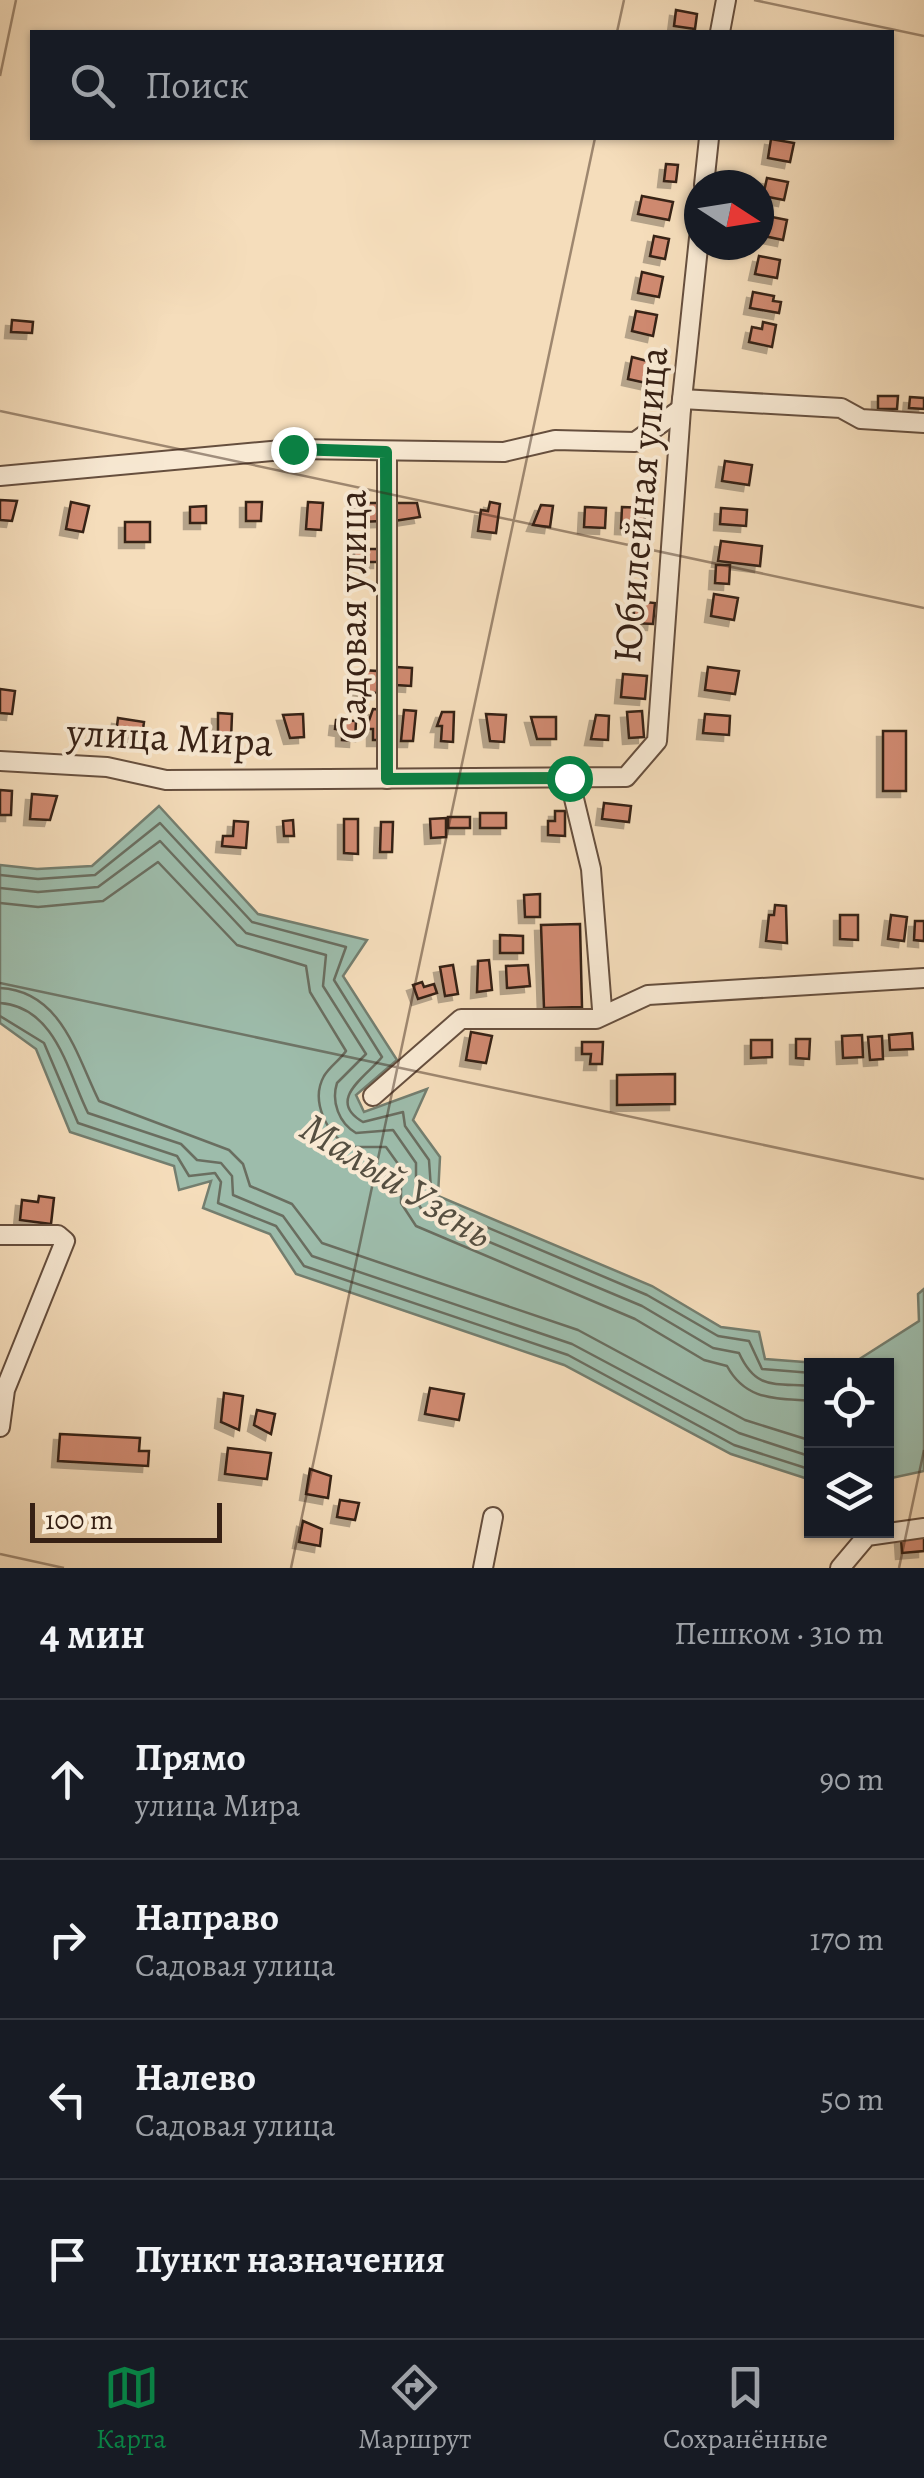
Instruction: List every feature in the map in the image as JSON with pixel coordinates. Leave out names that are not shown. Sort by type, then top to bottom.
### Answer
[{"type":"street","points":[[720,30],[726,0]]},
{"type":"street","points":[[706,170],[709,140]]},
{"type":"street","name":"Юбилейная улица","points":[[632,769],[657,740],[697,260]]},
{"type":"street","points":[[682,404],[841,408],[861,418],[924,423]]},
{"type":"street","name":"Садовая улица","points":[[0,476],[293,449],[504,452],[555,440],[635,442],[682,404]]},
{"type":"street","name":"Садовая улица","points":[[386,452],[387,779]]},
{"type":"street","name":"улица Мира","points":[[0,761],[107,767],[166,780],[600,781],[626,777],[632,769]]},
{"type":"street","points":[[569,778],[592,868],[602,1009]]},
{"type":"street","points":[[373,1096],[460,1019],[596,1019],[648,995],[924,978]]},
{"type":"street","points":[[0,1235],[58,1236],[64,1241],[5,1390],[0,1427]]},
{"type":"street","points":[[482,1568],[493,1517]]},
{"type":"street","points":[[840,1568],[867,1536],[924,1528]]},
{"type":"water","name":"Малый Узень","points":[[159,806],[258,914],[367,940],[343,976],[397,1060],[356,1095],[364,1112],[427,1089],[413,1120],[440,1157],[438,1196],[652,1286],[721,1327],[759,1332],[765,1359],[804,1362],[804,1478],[731,1454],[564,1365],[296,1274],[270,1234],[203,1208],[211,1181],[179,1190],[174,1166],[70,1132],[36,1049],[0,1023],[0,865],[37,869],[92,866]]},
{"type":"water","points":[[924,1289],[924,1471],[894,1477],[894,1358],[861,1358],[919,1321],[918,1294]]},
{"type":"building","points":[[676,10],[697,14],[695,29],[674,26]]},
{"type":"building","points":[[771,140],[794,143],[790,162],[768,158]]},
{"type":"building","points":[[666,164],[678,165],[676,182],[664,181]]},
{"type":"building","points":[[774,179],[788,182],[784,200],[774,198]]},
{"type":"building","points":[[642,196],[673,202],[669,220],[638,214]]},
{"type":"building","points":[[774,217],[787,220],[783,240],[774,238]]},
{"type":"building","points":[[654,236],[669,239],[665,259],[650,256]]},
{"type":"building","points":[[758,260],[780,260],[777,278],[755,274]]},
{"type":"building","points":[[642,272],[663,277],[659,297],[638,293]]},
{"type":"building","points":[[753,292],[774,296],[773,301],[781,302],[779,313],[750,308]]},
{"type":"building","points":[[636,311],[657,315],[653,336],[632,331]]},
{"type":"building","points":[[12,320],[33,322],[32,333],[11,332]]},
{"type":"building","points":[[763,322],[776,325],[772,347],[749,342],[752,327],[762,329]]},
{"type":"building","points":[[632,357],[651,362],[646,383],[628,379]]},
{"type":"building","points":[[878,396],[898,396],[897,409],[878,409]]},
{"type":"building","points":[[910,397],[924,398],[924,409],[909,408]]},
{"type":"building","points":[[725,461],[752,465],[749,485],[722,481]]},
{"type":"building","points":[[0,500],[17,501],[12,521],[0,520]]},
{"type":"building","points":[[71,502],[89,506],[83,532],[66,529]]},
{"type":"building","points":[[246,502],[262,502],[261,521],[246,521]]},
{"type":"building","points":[[308,502],[323,503],[321,530],[306,529]]},
{"type":"building","points":[[490,502],[500,504],[496,533],[478,531],[481,510],[488,511]]},
{"type":"building","points":[[359,503],[382,503],[382,521],[359,522]]},
{"type":"building","points":[[394,503],[417,503],[420,517],[394,521]]},
{"type":"building","points":[[541,505],[553,506],[550,527],[533,525]]},
{"type":"building","points":[[206,506],[206,523],[190,523],[190,507]]},
{"type":"building","points":[[585,507],[606,508],[605,528],[584,527]]},
{"type":"building","points":[[622,507],[645,508],[644,529],[621,528]]},
{"type":"building","points":[[721,508],[747,510],[746,526],[720,524]]},
{"type":"building","points":[[125,522],[150,522],[150,542],[125,542]]},
{"type":"building","points":[[721,541],[762,546],[760,566],[718,561]]},
{"type":"building","points":[[354,549],[379,549],[379,562],[354,562]]},
{"type":"building","points":[[716,565],[730,565],[729,584],[715,583]]},
{"type":"building","points":[[714,594],[738,598],[734,620],[711,616]]},
{"type":"building","points":[[635,601],[655,603],[653,624],[633,623]]},
{"type":"building","points":[[396,667],[412,668],[411,686],[396,685]]},
{"type":"building","points":[[708,667],[739,671],[735,694],[705,690]]},
{"type":"building","points":[[360,670],[378,671],[377,693],[359,692]]},
{"type":"building","points":[[623,674],[647,676],[645,699],[621,697]]},
{"type":"building","points":[[0,689],[15,691],[12,714],[0,713]]},
{"type":"building","points":[[373,709],[384,710],[383,740],[373,740],[373,729],[366,729]]},
{"type":"building","points":[[404,710],[416,711],[413,741],[401,741]]},
{"type":"building","points":[[642,711],[644,737],[629,738],[627,712]]},
{"type":"building","points":[[442,712],[454,712],[453,742],[441,741],[442,726],[437,726]]},
{"type":"building","points":[[218,713],[232,714],[231,740],[218,740]]},
{"type":"building","points":[[303,714],[304,737],[290,738],[283,715]]},
{"type":"building","points":[[486,714],[506,715],[504,742],[490,741]]},
{"type":"building","points":[[705,714],[730,716],[729,735],[703,733]]},
{"type":"building","points":[[596,715],[609,716],[608,740],[591,739]]},
{"type":"building","points":[[531,717],[556,717],[556,739],[537,739]]},
{"type":"building","points":[[118,718],[144,722],[141,743],[116,734]]},
{"type":"building","points":[[336,720],[356,721],[355,741],[342,740],[342,730],[335,729]]},
{"type":"building","points":[[883,731],[906,731],[906,791],[883,791]]},
{"type":"building","points":[[0,790],[12,791],[11,815],[0,815]]},
{"type":"building","points":[[32,794],[57,796],[50,820],[30,819]]},
{"type":"building","points":[[604,803],[631,806],[629,822],[602,819]]},
{"type":"building","points":[[555,811],[565,811],[565,836],[548,835],[548,821],[555,821]]},
{"type":"building","points":[[480,813],[506,813],[506,828],[480,828]]},
{"type":"building","points":[[448,817],[470,817],[470,828],[448,828]]},
{"type":"building","points":[[446,818],[446,837],[431,838],[430,819]]},
{"type":"building","points":[[344,819],[358,819],[358,854],[344,853]]},
{"type":"building","points":[[293,820],[294,836],[284,836],[283,821]]},
{"type":"building","points":[[234,821],[248,822],[246,848],[222,846],[223,836],[233,836]]},
{"type":"building","points":[[381,822],[393,822],[392,852],[380,852]]},
{"type":"building","points":[[540,894],[540,917],[525,917],[524,895]]},
{"type":"building","points":[[775,905],[786,906],[787,943],[766,941],[769,915],[774,915]]},
{"type":"building","points":[[840,915],[858,915],[858,940],[840,939]]},
{"type":"building","points":[[891,915],[907,917],[904,941],[888,939]]},
{"type":"building","points":[[915,921],[924,921],[924,941],[914,940]]},
{"type":"building","points":[[580,924],[582,1007],[544,1008],[541,925]]},
{"type":"building","points":[[500,935],[523,936],[523,953],[500,953]]},
{"type":"building","points":[[489,960],[492,990],[477,992],[478,961]]},
{"type":"building","points":[[453,965],[458,994],[445,996],[440,967]]},
{"type":"building","points":[[528,965],[530,986],[507,988],[506,966]]},
{"type":"building","points":[[422,982],[424,987],[434,984],[437,993],[418,999],[413,985]]},
{"type":"building","points":[[471,1032],[492,1036],[486,1063],[466,1060]]},
{"type":"building","points":[[912,1033],[913,1049],[890,1050],[889,1035]]},
{"type":"building","points":[[862,1035],[863,1057],[843,1058],[842,1036]]},
{"type":"building","points":[[882,1036],[883,1059],[870,1060],[868,1037]]},
{"type":"building","points":[[796,1039],[810,1039],[809,1059],[796,1058]]},
{"type":"building","points":[[751,1040],[772,1040],[772,1057],[751,1058]]},
{"type":"building","points":[[582,1042],[603,1042],[602,1064],[590,1064],[591,1054],[582,1054]]},
{"type":"building","points":[[675,1074],[675,1104],[617,1105],[617,1075]]},
{"type":"building","points":[[39,1196],[54,1198],[51,1224],[20,1220],[22,1200],[38,1202]]},
{"type":"building","points":[[430,1388],[464,1394],[459,1420],[425,1414]]},
{"type":"building","points":[[224,1393],[243,1396],[239,1430],[221,1422]]},
{"type":"building","points":[[257,1410],[275,1414],[271,1434],[254,1425]]},
{"type":"building","points":[[60,1434],[140,1438],[139,1451],[149,1451],[148,1466],[58,1461]]},
{"type":"building","points":[[228,1448],[271,1453],[267,1479],[225,1474]]},
{"type":"building","points":[[310,1469],[331,1476],[328,1498],[306,1494]]},
{"type":"building","points":[[340,1500],[359,1503],[355,1520],[337,1517]]},
{"type":"building","points":[[303,1521],[322,1529],[320,1546],[299,1542]]},
{"type":"building","points":[[924,1536],[924,1551],[902,1553],[901,1538]]},
{"type":"route","points":[[293,449],[386,452],[387,779],[569,778]]}]
